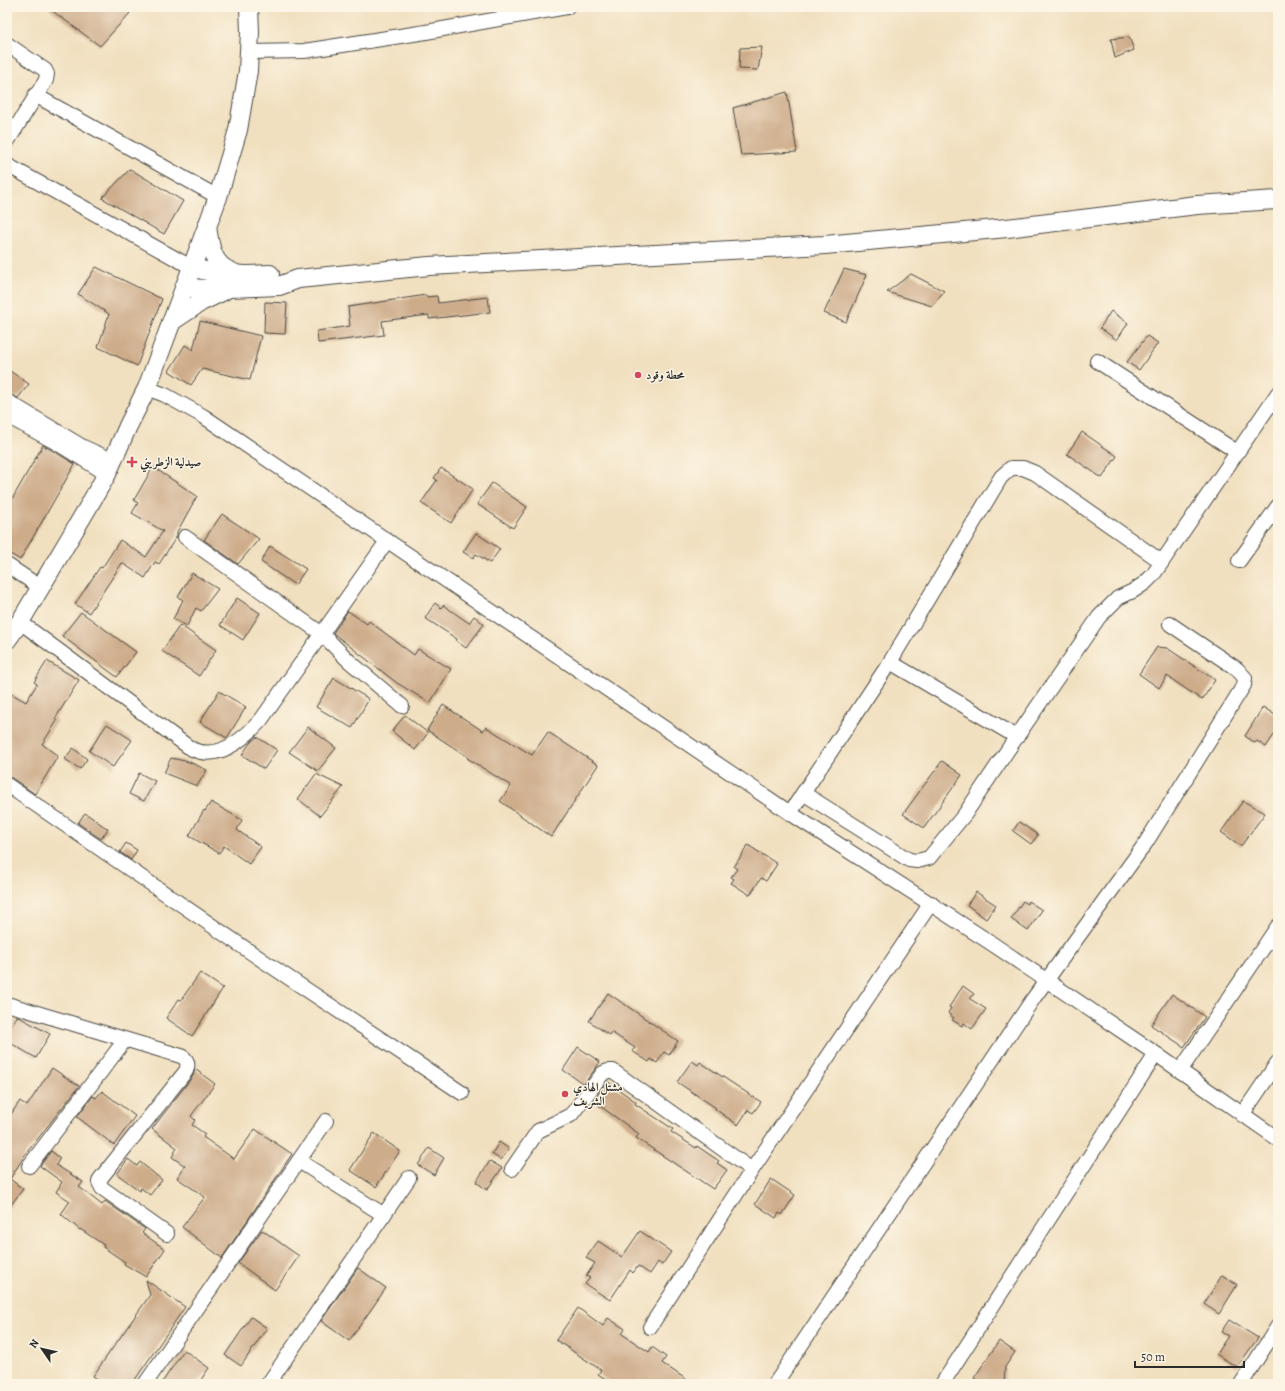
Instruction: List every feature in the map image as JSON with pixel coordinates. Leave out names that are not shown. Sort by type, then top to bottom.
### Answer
[{"type":"main road","points":[[7,640],[20,622],[87,509],[110,467],[147,388],[218,197],[238,130],[248,71],[249,7]]},
{"type":"main road","points":[[191,268],[234,282],[279,286],[298,279],[429,266],[825,245],[1007,228],[1197,205],[1278,200]]},
{"type":"main road","points":[[207,226],[210,245],[217,261],[234,282]]},
{"type":"main road","points":[[184,287],[202,289],[234,282]]},
{"type":"main road","points":[[171,322],[234,282]]},
{"type":"street","points":[[249,52],[304,51],[426,32],[567,7]]},
{"type":"street","points":[[7,44],[45,70],[47,74],[47,78],[7,142]]},
{"type":"street","points":[[35,95],[218,197]]},
{"type":"street","points":[[7,165],[191,268]]},
{"type":"street","points":[[1097,361],[1237,452]]},
{"type":"street","points":[[147,388],[165,395],[203,416],[790,812],[931,903],[1046,980],[1278,1139]]},
{"type":"street","points":[[803,793],[909,860],[917,861],[930,858],[965,814],[1100,617],[1118,598],[1145,583],[1162,562],[1278,393]]},
{"type":"street","points":[[7,401],[83,447],[110,467]]},
{"type":"street","points":[[7,416],[57,443],[110,467]]},
{"type":"street","points":[[790,812],[890,662],[1001,477],[1011,468],[1023,468],[1035,473],[1162,562]]},
{"type":"street","points":[[1239,561],[1278,506]]},
{"type":"street","points":[[185,537],[322,634],[349,662],[402,706]]},
{"type":"street","points":[[20,622],[190,748],[197,752],[206,754],[227,748],[243,738],[261,720],[387,541]]},
{"type":"street","points":[[7,565],[40,587]]},
{"type":"street","points":[[775,1384],[1046,980],[1145,844],[1245,682],[1244,676],[1237,669],[1170,624]]},
{"type":"street","points":[[890,662],[1017,737]]},
{"type":"street","points":[[7,785],[265,962],[462,1093]]},
{"type":"street","points":[[650,1327],[752,1170],[931,903]]},
{"type":"street","points":[[1180,1071],[1278,926]]},
{"type":"street","points":[[7,1004],[184,1058],[188,1064],[186,1071],[99,1182],[102,1188],[167,1234]]},
{"type":"street","points":[[29,1166],[125,1040]]},
{"type":"street","points":[[942,1384],[1156,1054]]},
{"type":"street","points":[[1242,1115],[1278,1062]]},
{"type":"street","points":[[512,1169],[538,1131],[571,1114],[582,1103],[603,1073],[613,1071],[752,1170]]},
{"type":"street","points":[[146,1384],[326,1121]]},
{"type":"street","points":[[299,1161],[384,1215]]},
{"type":"street","points":[[268,1384],[409,1178]]},
{"type":"street","points":[[1241,1384],[1278,1326]]},
{"type":"building","points":[[47,7],[121,7],[130,13],[100,46]]},
{"type":"building","points":[[1129,37],[1134,50],[1115,58],[1111,39]]},
{"type":"building","points":[[762,47],[758,70],[739,69],[740,48]]},
{"type":"building","points":[[787,92],[797,152],[741,155],[733,108]]},
{"type":"building","points":[[130,169],[183,201],[164,234],[102,198]]},
{"type":"building","points":[[96,267],[162,299],[137,366],[98,347],[109,314],[78,294]]},
{"type":"building","points":[[844,269],[867,275],[846,322],[824,313]]},
{"type":"building","points":[[911,274],[944,291],[932,306],[887,292]]},
{"type":"building","points":[[426,295],[426,297],[437,296],[438,303],[488,297],[490,312],[429,319],[429,315],[382,321],[384,335],[318,343],[317,331],[350,326],[348,307]]},
{"type":"building","points":[[265,302],[287,303],[285,334],[264,333]]},
{"type":"building","points":[[1111,311],[1128,323],[1117,340],[1100,328]]},
{"type":"building","points":[[200,321],[261,336],[250,380],[202,369],[191,385],[169,371],[185,345],[193,350]]},
{"type":"building","points":[[1147,336],[1158,343],[1139,370],[1127,362]]},
{"type":"building","points":[[7,369],[29,384],[18,398],[7,393]]},
{"type":"building","points":[[1082,432],[1117,456],[1102,478],[1067,454]]},
{"type":"building","points":[[43,445],[75,464],[20,560],[7,552],[7,508]]},
{"type":"building","points":[[153,467],[197,496],[177,532],[177,536],[159,564],[155,562],[145,578],[122,563],[89,613],[75,604],[100,567],[102,568],[120,540],[146,557],[163,531],[132,513],[138,503],[134,500]]},
{"type":"building","points":[[441,468],[473,489],[451,523],[421,503],[437,480],[434,478]]},
{"type":"building","points":[[492,483],[527,507],[513,528],[477,504]]},
{"type":"building","points":[[222,514],[259,539],[238,564],[204,540]]},
{"type":"building","points":[[476,533],[500,549],[490,563],[476,554],[473,558],[463,552]]},
{"type":"building","points":[[270,546],[306,569],[295,585],[261,562]]},
{"type":"building","points":[[192,573],[218,589],[201,611],[196,608],[187,626],[173,619],[183,600],[178,597]]},
{"type":"building","points":[[237,598],[260,613],[243,640],[220,625]]},
{"type":"building","points":[[435,603],[441,608],[443,605],[469,623],[474,616],[484,624],[466,648],[456,641],[457,639],[425,618]]},
{"type":"building","points":[[348,611],[367,624],[369,621],[414,655],[418,649],[451,669],[430,703],[397,683],[333,633]]},
{"type":"building","points":[[81,612],[136,652],[117,677],[62,636]]},
{"type":"building","points":[[180,625],[216,650],[199,676],[162,651]]},
{"type":"building","points":[[1157,647],[1167,648],[1215,680],[1202,700],[1167,676],[1159,688],[1139,674]]},
{"type":"building","points":[[47,661],[79,680],[55,719],[57,721],[42,744],[58,756],[35,794],[12,778],[7,777],[7,702],[12,694],[26,702],[37,684],[34,682]]},
{"type":"building","points":[[334,678],[369,699],[352,728],[316,707]]},
{"type":"building","points":[[219,691],[246,707],[227,738],[200,722]]},
{"type":"building","points":[[443,705],[483,731],[486,727],[532,755],[548,732],[598,765],[551,837],[500,801],[511,786],[427,730]]},
{"type":"building","points":[[1263,707],[1278,717],[1278,729],[1266,747],[1257,741],[1255,743],[1245,736]]},
{"type":"building","points":[[405,715],[428,733],[415,750],[392,731]]},
{"type":"building","points":[[107,724],[132,740],[113,767],[89,751]]},
{"type":"building","points":[[308,727],[336,748],[318,771],[289,752]]},
{"type":"building","points":[[257,737],[277,750],[264,769],[242,755],[250,743]]},
{"type":"building","points":[[73,748],[87,759],[80,769],[65,759]]},
{"type":"building","points":[[171,758],[189,762],[207,770],[197,786],[164,773]]},
{"type":"building","points":[[942,761],[962,775],[924,828],[903,814]]},
{"type":"building","points":[[139,773],[155,781],[144,801],[129,794]]},
{"type":"building","points":[[316,774],[343,787],[320,816],[298,799]]},
{"type":"building","points":[[1243,801],[1265,813],[1241,846],[1221,832]]},
{"type":"building","points":[[211,802],[242,820],[237,830],[261,847],[249,864],[224,846],[219,853],[189,836],[204,810],[205,811]]},
{"type":"building","points":[[85,813],[108,829],[101,839],[78,823]]},
{"type":"building","points":[[1019,822],[1038,835],[1031,844],[1013,831]]},
{"type":"building","points":[[126,843],[137,850],[131,860],[120,852]]},
{"type":"building","points":[[748,845],[777,864],[766,881],[761,878],[750,895],[731,883],[734,879],[731,877],[737,869],[734,867]]},
{"type":"building","points":[[976,892],[996,905],[986,919],[967,905]]},
{"type":"building","points":[[1023,901],[1027,904],[1028,901],[1042,910],[1028,931],[1011,919]]},
{"type":"building","points":[[200,973],[223,988],[192,1036],[166,1018]]},
{"type":"building","points":[[963,986],[974,994],[970,999],[986,1009],[972,1029],[964,1023],[962,1026],[952,1020],[954,1018],[948,1013],[951,1008],[949,1007]]},
{"type":"building","points":[[608,993],[678,1041],[669,1055],[664,1052],[657,1063],[651,1059],[649,1062],[632,1051],[635,1048],[611,1032],[609,1035],[589,1021]]},
{"type":"building","points":[[1172,994],[1205,1017],[1184,1047],[1151,1025]]},
{"type":"building","points":[[17,1016],[50,1034],[36,1058],[7,1041],[7,1034]]},
{"type":"building","points":[[578,1047],[600,1062],[584,1084],[563,1070]]},
{"type":"building","points":[[692,1061],[698,1065],[700,1062],[761,1102],[753,1113],[748,1110],[738,1125],[715,1109],[716,1108],[677,1082]]},
{"type":"building","points":[[52,1068],[79,1086],[25,1155],[10,1179],[23,1189],[7,1210],[7,1120],[20,1101],[27,1106]]},
{"type":"building","points":[[195,1069],[215,1084],[191,1116],[195,1120],[192,1125],[205,1134],[203,1137],[234,1159],[255,1129],[292,1154],[222,1258],[182,1227],[205,1197],[177,1178],[185,1166],[172,1157],[177,1148],[152,1129],[193,1076]]},
{"type":"building","points":[[607,1081],[636,1102],[635,1104],[673,1129],[671,1132],[696,1148],[697,1146],[719,1161],[717,1163],[727,1170],[713,1189],[636,1138],[639,1134],[593,1101]]},
{"type":"building","points":[[102,1091],[135,1116],[114,1145],[77,1117],[93,1096],[96,1098]]},
{"type":"building","points":[[374,1133],[400,1151],[376,1187],[350,1170]]},
{"type":"building","points":[[499,1142],[509,1149],[501,1160],[492,1154]]},
{"type":"building","points":[[429,1148],[444,1158],[434,1175],[418,1165]]},
{"type":"building","points":[[51,1151],[60,1158],[56,1165],[83,1182],[79,1187],[102,1205],[105,1201],[145,1229],[142,1233],[165,1249],[146,1277],[124,1264],[125,1262],[103,1247],[104,1245],[80,1230],[61,1214],[70,1201],[56,1192],[62,1182],[40,1166]]},
{"type":"building","points":[[128,1159],[137,1166],[140,1162],[162,1180],[150,1195],[141,1188],[140,1191],[117,1174]]},
{"type":"building","points":[[490,1161],[502,1168],[487,1190],[476,1182]]},
{"type":"building","points":[[771,1179],[795,1195],[782,1215],[779,1213],[776,1218],[755,1204]]},
{"type":"building","points":[[262,1230],[299,1256],[275,1290],[238,1263]]},
{"type":"building","points":[[640,1231],[671,1252],[662,1265],[658,1262],[650,1274],[638,1266],[633,1273],[630,1270],[610,1300],[585,1284],[590,1278],[586,1276],[595,1263],[586,1258],[598,1241],[622,1257]]},
{"type":"building","points":[[358,1268],[386,1288],[349,1341],[321,1321]]},
{"type":"building","points":[[1222,1275],[1237,1285],[1219,1314],[1204,1304]]},
{"type":"building","points":[[146,1280],[185,1307],[132,1384],[105,1384],[93,1376],[150,1295]]},
{"type":"building","points":[[578,1308],[603,1326],[608,1318],[625,1329],[622,1334],[649,1352],[652,1347],[666,1357],[662,1363],[693,1384],[613,1384],[598,1374],[601,1370],[556,1340]]},
{"type":"building","points":[[251,1317],[267,1328],[241,1366],[225,1355]]},
{"type":"building","points":[[1229,1320],[1258,1338],[1237,1367],[1216,1354],[1228,1336],[1221,1332]]},
{"type":"building","points":[[999,1341],[1015,1352],[1005,1367],[1004,1384],[982,1384],[974,1378]]},
{"type":"building","points":[[184,1350],[209,1368],[198,1384],[161,1384]]},
{"type":"place","name":"محطة وقود","points":[[638,375]]},
{"type":"place","name":"صيدلية الزطريني","points":[[132,462]]},
{"type":"place","name":"مشتل الهادي الشريف","points":[[565,1094]]}]
